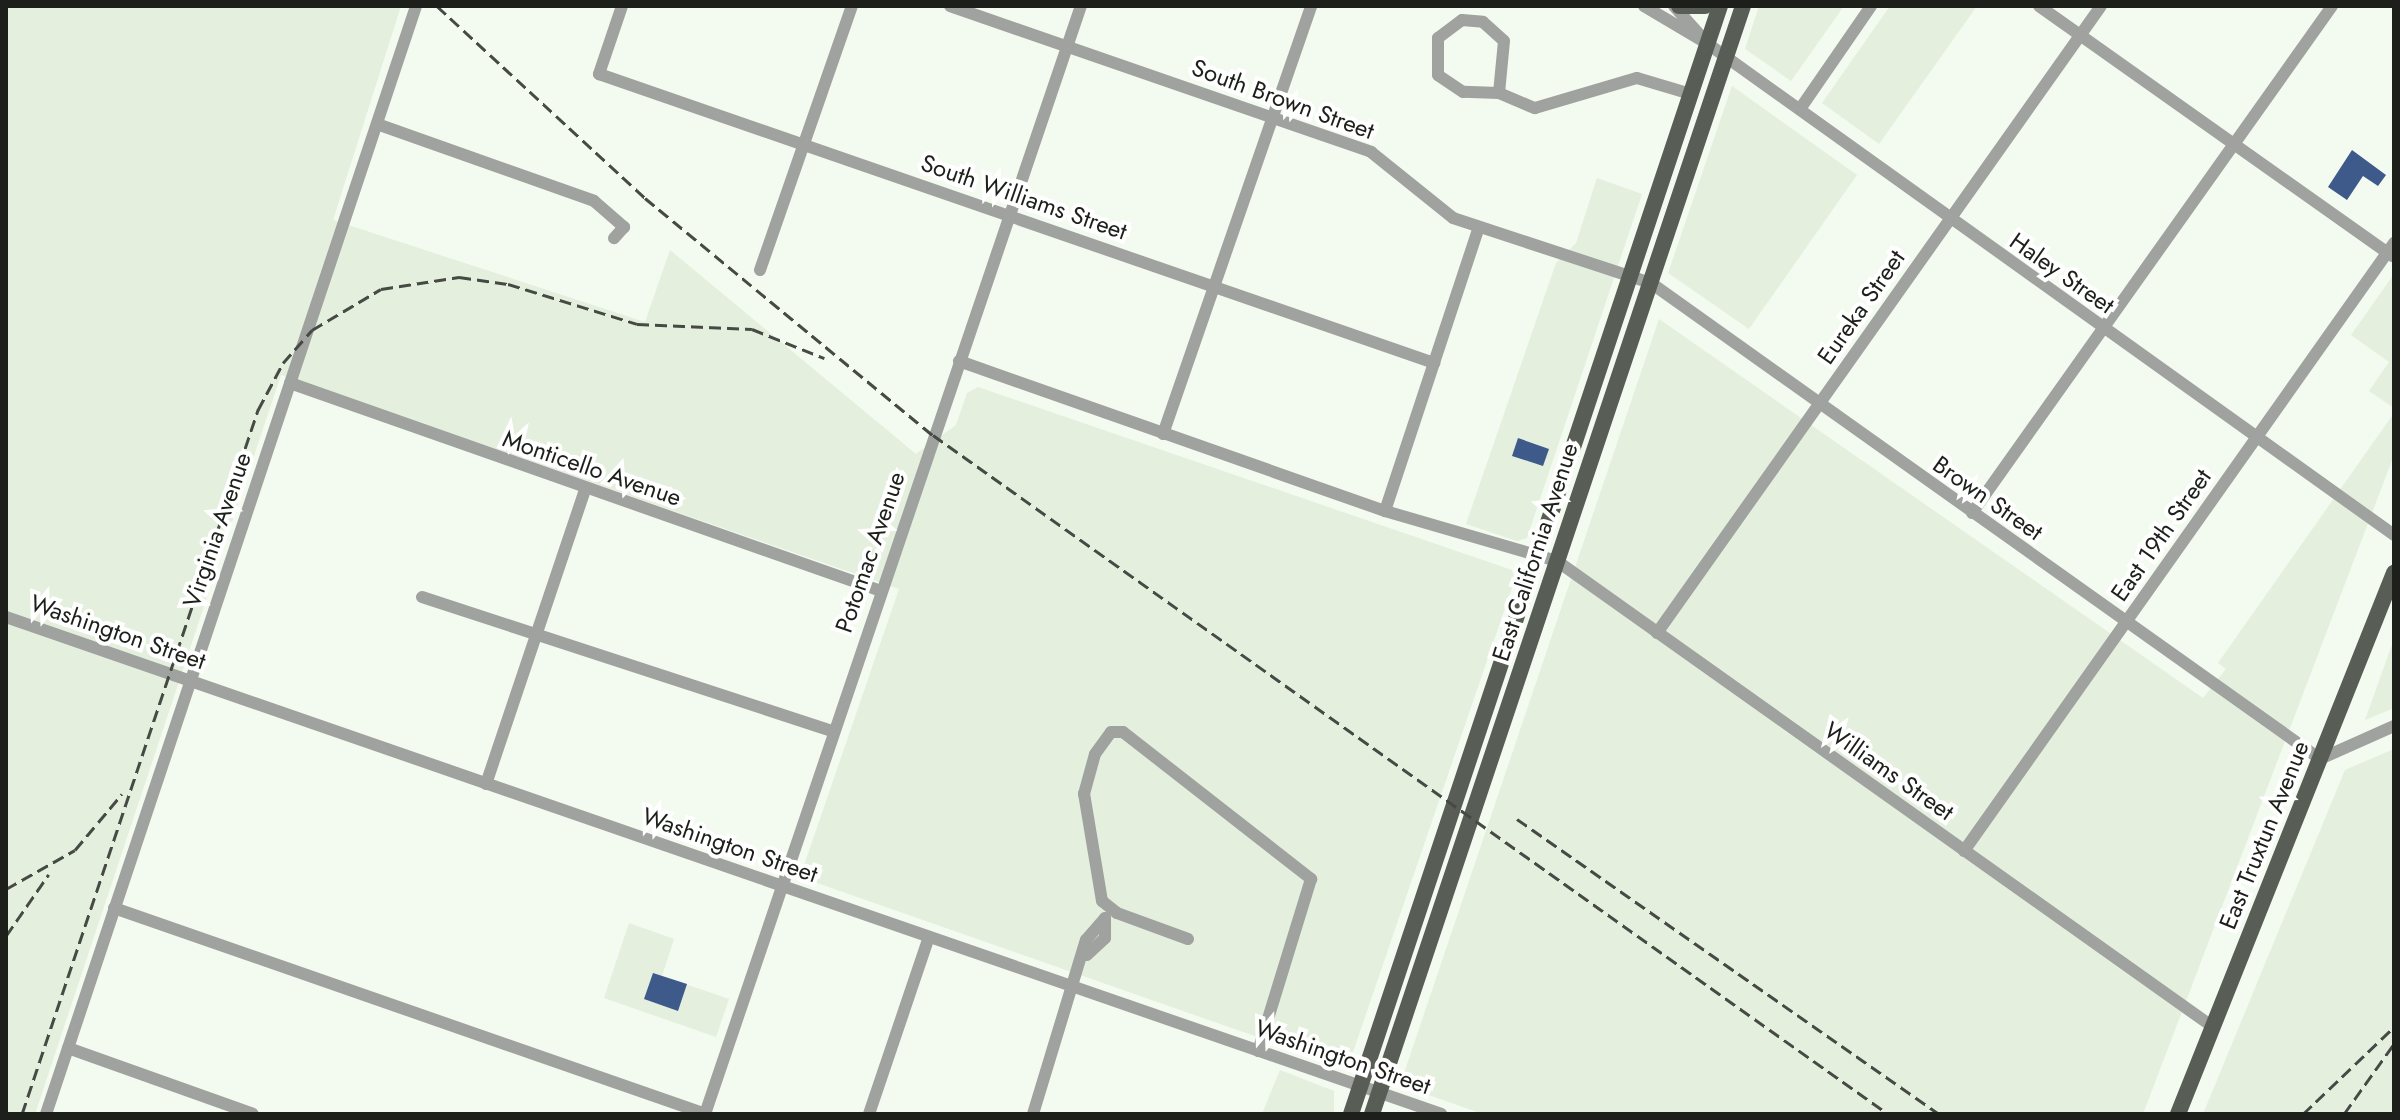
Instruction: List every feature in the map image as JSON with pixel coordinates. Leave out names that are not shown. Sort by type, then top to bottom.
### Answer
[{"type":"main road","points":[[1676,6],[1705,6]]},
{"type":"main road","name":"East California Avenue","points":[[1351,1114],[1720,6]]},
{"type":"main road","name":"East California Avenue","points":[[1372,1114],[1743,6]]},
{"type":"main road","name":"East Truxtun Avenue","points":[[2178,1114],[2394,573]]},
{"type":"street","name":"Virginia Avenue","points":[[46,1114],[416,6]]},
{"type":"street","name":"South Williams Street","points":[[622,6],[599,74],[1434,363]]},
{"type":"street","points":[[760,270],[852,6]]},
{"type":"street","name":"South Brown Street","points":[[950,6],[1371,152],[1429,204],[1479,227],[1630,277]]},
{"type":"street","name":"Potomac Avenue","points":[[705,1114],[1081,6]]},
{"type":"street","points":[[1163,434],[1311,6]]},
{"type":"street","points":[[1644,6],[1708,44]]},
{"type":"street","points":[[1676,6],[1708,44]]},
{"type":"street","points":[[1800,109],[1871,6]]},
{"type":"street","points":[[2039,6],[2392,251]]},
{"type":"street","name":"Eureka Street","points":[[1657,633],[2101,6]]},
{"type":"street","points":[[1972,513],[2332,6]]},
{"type":"street","points":[[1499,93],[1507,51],[1499,33],[1471,20],[1446,28],[1433,51],[1438,75],[1463,92],[1499,93],[1535,108],[1637,78],[1691,94]]},
{"type":"street","name":"Haley Street","points":[[1708,44],[1949,220],[2394,535]]},
{"type":"street","points":[[377,124],[594,201],[624,227],[614,238]]},
{"type":"street","points":[[1385,511],[1479,227]]},
{"type":"street","name":"East 19th Street","points":[[1964,851],[2392,251]]},
{"type":"street","name":"Brown Street","points":[[1630,277],[1651,283],[2320,759]]},
{"type":"street","name":"Williams Street","points":[[959,361],[1385,511],[1557,561],[2213,1027]]},
{"type":"street","name":"Monticello Avenue","points":[[290,383],[881,591]]},
{"type":"street","points":[[486,784],[585,489]]},
{"type":"street","points":[[422,597],[538,629],[833,731]]},
{"type":"street","name":"Washington Street","points":[[6,617],[1441,1114]]},
{"type":"street","points":[[2320,759],[2394,726]]},
{"type":"street","points":[[1033,1114],[1087,955],[1105,938],[1108,913],[1102,901],[1084,794],[1100,744],[1116,731],[1311,879],[1258,1051]]},
{"type":"street","points":[[114,908],[705,1114]]},
{"type":"street","points":[[1108,913],[1188,939]]},
{"type":"street","points":[[869,1114],[929,937]]},
{"type":"street","points":[[68,1048],[253,1114]]},
{"type":"shaded area","points":[[6,6],[401,6],[333,220],[645,322],[670,250],[916,454],[956,425],[967,393],[978,387],[1512,570],[1515,579],[1353,1052],[1286,1047],[800,877],[899,589],[281,375],[35,1114],[6,1114]]},
{"type":"shaded area","points":[[1759,6],[1844,6],[1791,81],[1745,49]]},
{"type":"shaded area","points":[[1890,6],[1977,6],[1879,144],[1822,103]]},
{"type":"shaded area","points":[[1732,86],[1857,175],[1749,329],[1668,273]]},
{"type":"shaded area","points":[[1597,178],[1642,194],[1527,538],[1517,541],[1466,524],[1556,263],[1576,243]]},
{"type":"shaded area","points":[[2394,274],[2394,408],[2369,391],[2389,362],[2351,335]]},
{"type":"shaded area","points":[[1659,319],[2203,698],[2226,669],[2218,663],[2394,413],[2394,455],[2143,1114],[1483,1114],[1400,1085]]},
{"type":"shaded area","points":[[2394,639],[2394,708],[2365,720]]},
{"type":"shaded area","points":[[2394,749],[2394,1114],[2203,1114],[2345,770]]},
{"type":"shaded area","points":[[629,923],[674,939],[662,976],[729,999],[716,1037],[604,998]]},
{"type":"shaded area","points":[[1280,1070],[1334,1091],[1334,1114],[1262,1114]]},
{"type":"building","points":[[2352,150],[2386,175],[2378,186],[2363,176],[2347,200],[2328,187]]},
{"type":"building","points":[[1518,438],[1549,449],[1543,466],[1512,456]]},
{"type":"building","points":[[653,973],[687,984],[678,1011],[644,999]]},
{"type":"railway","points":[[437,6],[645,198],[933,435],[1888,1114]]},
{"type":"railway","points":[[22,1114],[258,410],[283,363],[312,330],[381,289],[459,277],[508,284],[637,324],[752,329],[824,358]]},
{"type":"railway","points":[[6,889],[75,850],[122,794]]},
{"type":"railway","points":[[1517,819],[1939,1114]]},
{"type":"railway","points":[[6,936],[49,874]]},
{"type":"railway","points":[[2303,1114],[2394,1027]]},
{"type":"railway","points":[[2344,1114],[2394,1044]]}]
